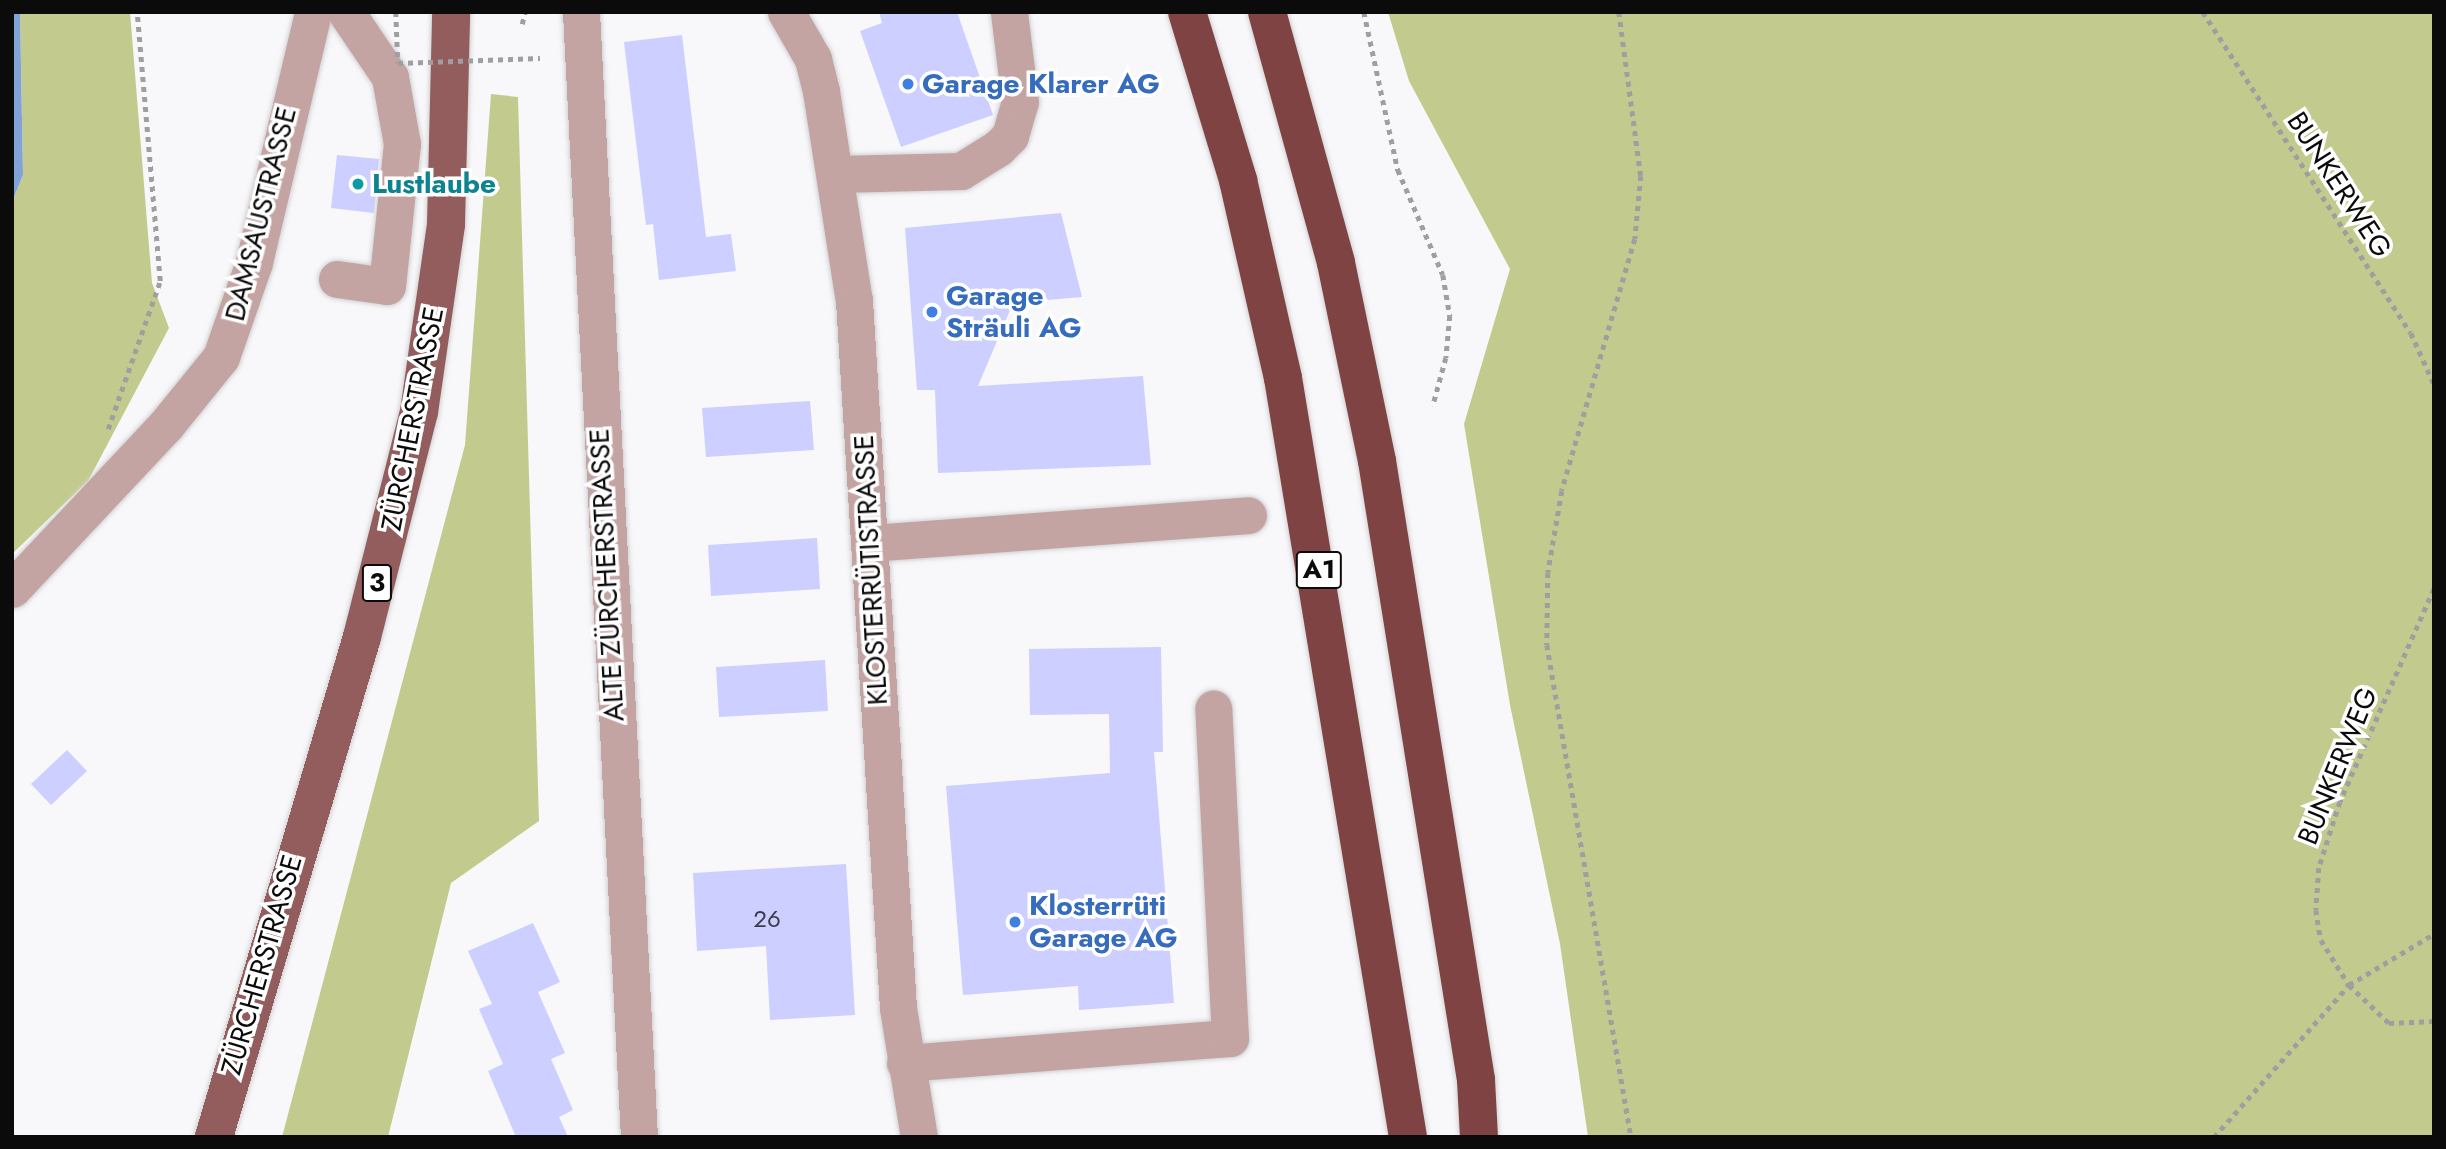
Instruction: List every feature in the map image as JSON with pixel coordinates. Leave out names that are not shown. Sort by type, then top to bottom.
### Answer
[{"type":"highway","name":"A1","points":[[1187,12],[1238,180],[1283,378],[1408,1137]]},
{"type":"highway","points":[[1267,12],[1311,161],[1367,411],[1476,1080],[1479,1137]]},
{"type":"highway","points":[[1476,1080],[1493,1137]]},
{"type":"main road","name":"ZÜRCHERSTRASSE","points":[[214,1137],[362,637],[419,412],[446,224],[451,12]]},
{"type":"street","name":"DAMSAUSTRASSE","points":[[12,589],[166,425],[221,357],[254,262],[313,12]]},
{"type":"street","points":[[337,279],[387,286],[402,164],[398,100],[390,77],[346,12]]},
{"type":"street","name":"ALTE ZÜRCHERSTRASSE","points":[[581,12],[639,1137]]},
{"type":"street","name":"KLOSTERRÜTISTRASSE","points":[[786,12],[813,58],[837,174],[854,301],[870,543],[880,756],[905,1063],[919,1137]]},
{"type":"street","points":[[837,174],[947,173],[998,148],[1010,136],[1020,102],[1009,12]]},
{"type":"street","points":[[870,543],[1248,515]]},
{"type":"street","points":[[905,1063],[1230,1038],[1213,708]]},
{"type":"path","points":[[104,441],[160,281],[137,12]]},
{"type":"path","points":[[396,12],[398,63],[540,58]]},
{"type":"path","points":[[522,24],[525,12]]},
{"type":"path","points":[[1364,12],[1398,170],[1443,275],[1450,316],[1446,358],[1433,407]]},
{"type":"path","points":[[1619,12],[1641,176],[1635,239],[1562,491],[1548,573],[1547,645],[1631,1137]]},
{"type":"path","name":"BUNKERWEG","points":[[2203,12],[2411,334],[2434,384]]},
{"type":"path","name":"BUNKERWEG","points":[[2434,590],[2340,802],[2319,868],[2321,940],[2349,985],[2389,1023],[2434,1021]]},
{"type":"path","points":[[2214,1137],[2349,985],[2434,934]]},
{"type":"green space","points":[[20,12],[130,12],[152,283],[169,328],[88,481],[12,554],[12,202],[23,175]]},
{"type":"green space","points":[[1388,12],[2434,12],[2434,1137],[1588,1137],[1560,944],[1510,705],[1464,424],[1510,269],[1409,81]]},
{"type":"green space","points":[[491,94],[518,97],[539,821],[451,883],[388,1137],[282,1137],[465,445]]},
{"type":"water","points":[[12,12],[20,12],[23,175],[12,202]]},
{"type":"building","points":[[879,12],[957,12],[993,115],[901,147],[860,31],[882,23]]},
{"type":"building","points":[[682,35],[706,237],[731,234],[736,271],[659,280],[653,224],[646,225],[624,42]]},
{"type":"building","name":"Lustlaube","points":[[337,155],[379,159],[374,213],[331,208]]},
{"type":"building","points":[[1061,213],[1082,297],[1013,303],[978,386],[1143,376],[1151,465],[938,473],[935,390],[917,390],[905,228]]},
{"type":"building","points":[[810,401],[814,450],[706,457],[702,408]]},
{"type":"building","points":[[817,538],[820,589],[711,596],[708,545]]},
{"type":"building","points":[[1161,647],[1163,752],[1154,752],[1174,1003],[1079,1010],[1078,986],[963,995],[946,786],[1110,773],[1109,714],[1030,715],[1029,649]]},
{"type":"building","points":[[825,660],[828,711],[719,717],[716,667]]},
{"type":"building","points":[[67,750],[87,771],[51,805],[31,784]]},
{"type":"building","points":[[846,864],[855,1015],[770,1020],[766,946],[697,951],[693,873]]},
{"type":"building","points":[[533,923],[560,982],[538,992],[565,1053],[551,1059],[573,1110],[559,1117],[568,1137],[516,1137],[488,1071],[503,1064],[479,1009],[492,1004],[468,951]]},
{"type":"place","name":"Garage Klarer AG","points":[[908,84]]},
{"type":"place","name":"Lustlaube","points":[[358,184]]},
{"type":"place","name":"Garage Sträuli AG","points":[[932,312]]},
{"type":"place","name":"Klosterrüti Garage AG","points":[[1015,922]]}]
